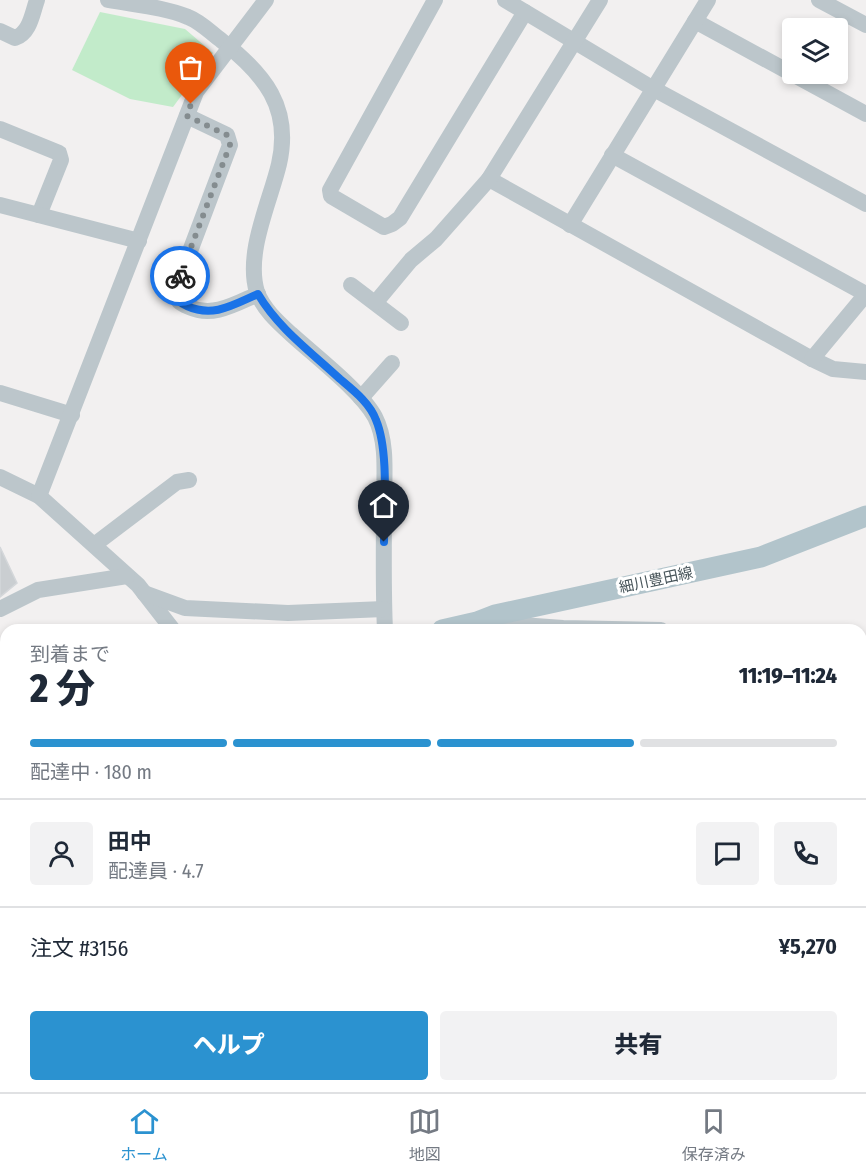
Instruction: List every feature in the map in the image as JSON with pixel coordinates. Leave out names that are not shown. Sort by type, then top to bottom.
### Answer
[{"type":"main road","name":"細川豊田線","points":[[481,624],[495,615],[760,557],[866,517]]},
{"type":"street","points":[[0,31],[15,38],[26,32],[37,0]]},
{"type":"street","points":[[108,0],[150,4],[188,17],[230,47],[268,85],[276,102],[283,138],[279,162],[259,233],[254,263],[258,294],[279,323],[361,398],[376,418],[383,454],[385,624]]},
{"type":"street","points":[[39,496],[200,86],[266,0]]},
{"type":"street","points":[[435,0],[330,190],[331,196],[384,227],[400,218],[525,12]]},
{"type":"street","points":[[505,0],[652,88],[866,204]]},
{"type":"street","points":[[376,302],[411,260],[436,239],[489,179],[600,0]]},
{"type":"street","points":[[570,225],[708,0]]},
{"type":"street","points":[[819,0],[866,25]]},
{"type":"street","points":[[695,21],[866,114]]},
{"type":"street","points":[[187,116],[227,135],[230,145],[175,291],[175,297],[179,303],[207,312],[228,307],[258,294]]},
{"type":"street","points":[[0,129],[59,153],[61,160],[39,214]]},
{"type":"street","points":[[612,155],[866,294],[812,359]]},
{"type":"street","points":[[489,179],[812,359],[833,369],[866,372]]},
{"type":"street","points":[[0,205],[139,241]]},
{"type":"street","points":[[351,285],[401,323]]},
{"type":"street","points":[[361,398],[392,363]]},
{"type":"street","points":[[0,393],[72,415]]},
{"type":"street","points":[[0,477],[39,496],[127,576],[144,593],[167,624]]},
{"type":"street","points":[[94,545],[177,482],[189,480]]},
{"type":"street","points":[[0,609],[38,590],[127,576]]},
{"type":"street","points":[[144,593],[185,608],[207,610],[288,613],[384,609]]},
{"type":"green space","points":[[100,12],[185,29],[213,53],[173,107],[130,99],[72,70]]},
{"type":"building","points":[[0,547],[17,583],[0,597]]},
{"type":"way so far","points":[[180,276],[230,145],[227,135],[187,116],[191,104]]},
{"type":"route","points":[[180,276],[175,297],[179,303],[202,312],[228,307],[258,294],[279,323],[361,398],[376,418],[381,435],[384,542]]}]
